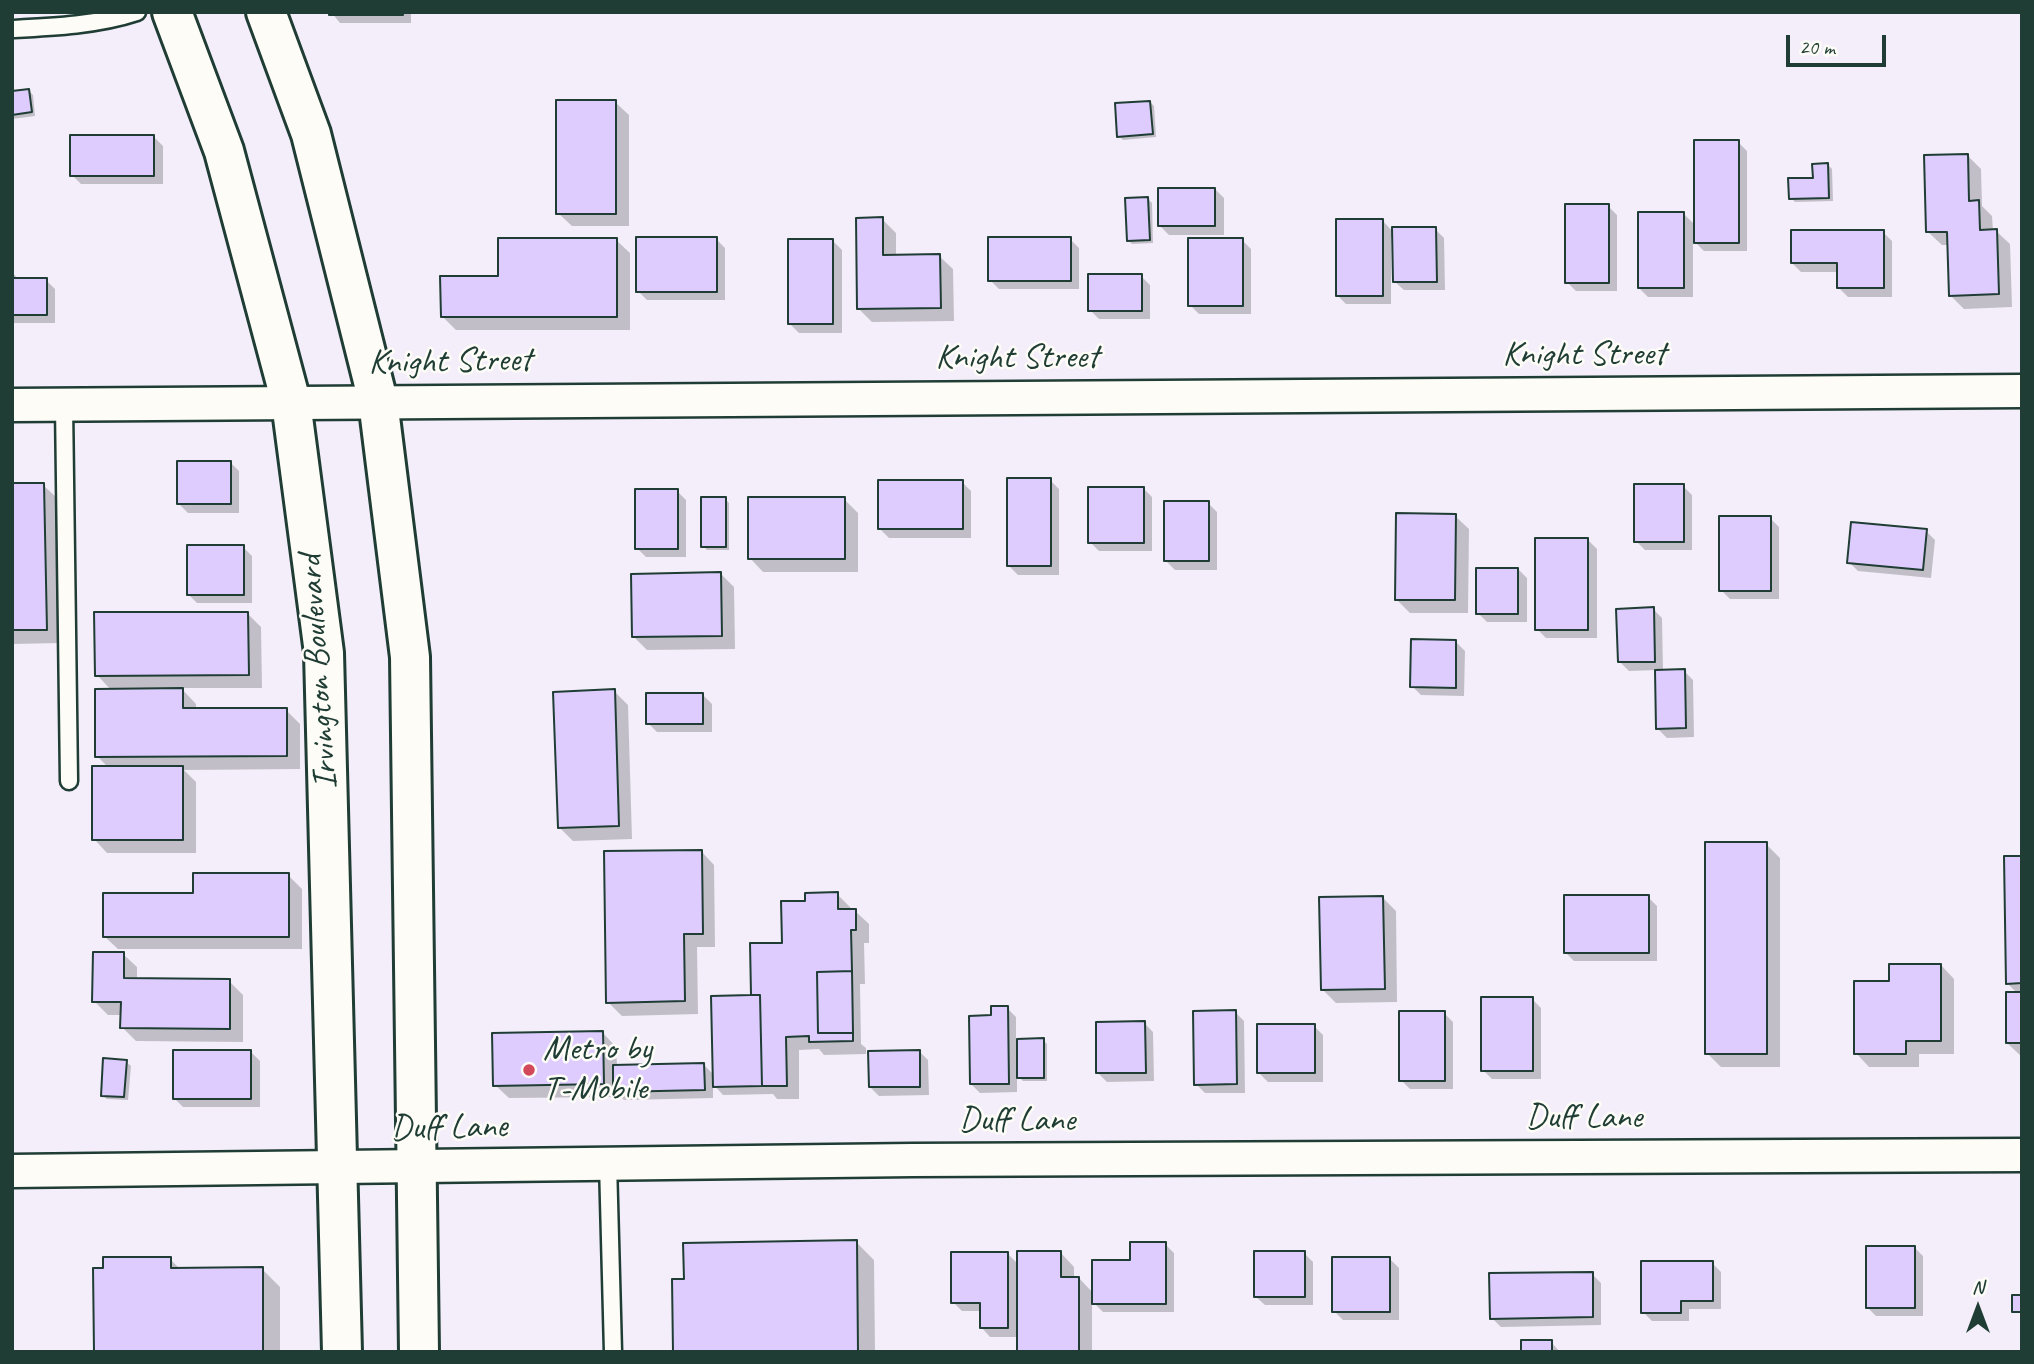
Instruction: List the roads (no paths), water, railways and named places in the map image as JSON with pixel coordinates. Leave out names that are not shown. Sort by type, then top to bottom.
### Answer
[{"type":"main road","name":"Irvington Boulevard","points":[[172,12],[224,151],[290,402],[324,653],[342,1352]]},
{"type":"main road","points":[[266,12],[311,134],[378,401],[410,657],[419,1352]]},
{"type":"street","name":"Knight Street","points":[[12,405],[2022,391]]},
{"type":"street","name":"Duff Lane","points":[[12,1171],[608,1163],[2022,1155]]},
{"type":"lane","points":[[12,29],[51,27],[137,12]]},
{"type":"lane","points":[[64,405],[69,781]]},
{"type":"lane","points":[[608,1163],[613,1352]]},
{"type":"place","name":"Metro by T-Mobile","points":[[529,1070]]}]
